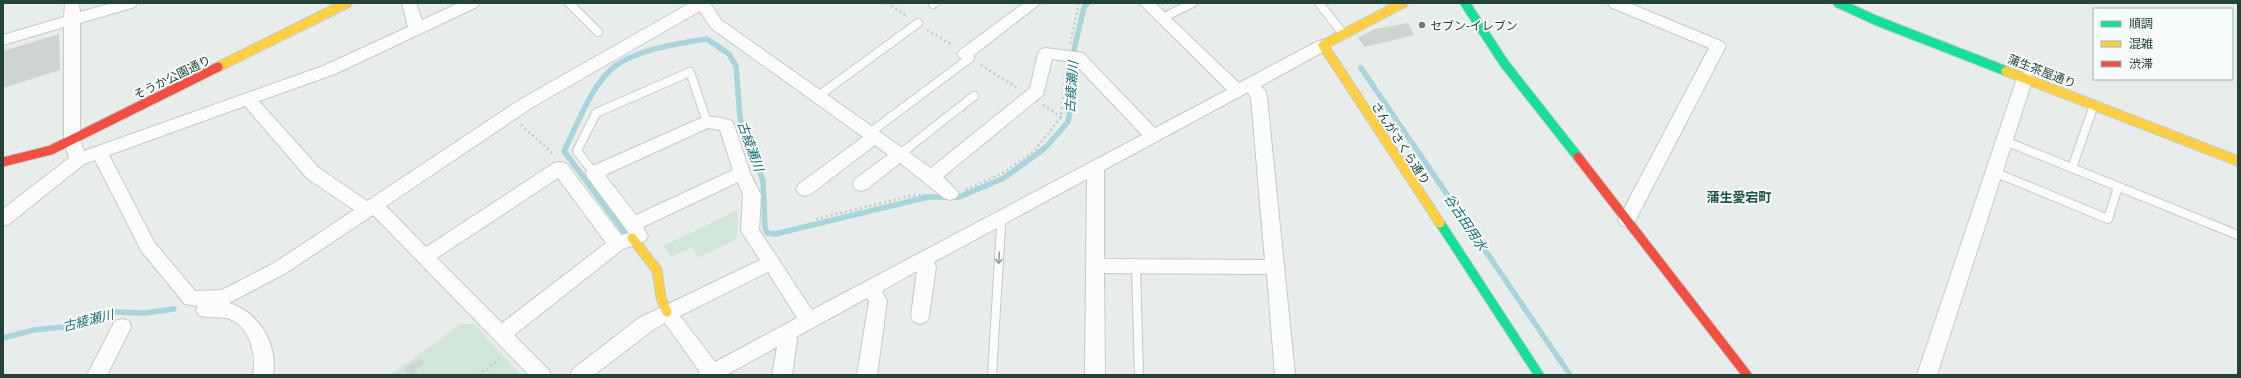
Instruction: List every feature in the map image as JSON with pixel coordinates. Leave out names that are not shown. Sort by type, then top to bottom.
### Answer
[{"type":"street","points":[[72,3],[72,140],[78,160]]},
{"type":"street","points":[[3,40],[130,3]]},
{"type":"street","name":"そうか公園通り","points":[[3,162],[51,150],[347,3]]},
{"type":"street","points":[[410,3],[417,30]]},
{"type":"street","points":[[3,219],[78,160],[329,70],[472,3]]},
{"type":"street","points":[[99,152],[148,247],[191,299],[224,297],[280,268],[510,115],[563,82],[702,3],[716,24],[871,136],[931,177],[950,193]]},
{"type":"street","points":[[968,56],[1034,3]]},
{"type":"street","points":[[1146,3],[1249,91],[1276,267],[1285,375]]},
{"type":"street","points":[[424,257],[560,168],[628,235],[657,270],[661,298],[667,312],[710,374],[785,342],[809,320],[1096,167],[1249,91],[1323,45],[1403,3]]},
{"type":"street","points":[[1465,3],[1475,21],[1506,64],[1747,375]]},
{"type":"street","points":[[1615,3],[1718,46],[1627,220]]},
{"type":"street","name":"蒲生茶屋通り","points":[[1838,3],[1875,20],[2238,161]]},
{"type":"street","name":"さんがさくら通り","points":[[1323,45],[1539,375]]},
{"type":"street","points":[[931,177],[1037,91],[1046,53],[1084,54],[1154,137]]},
{"type":"street","points":[[1927,375],[2025,78]]},
{"type":"street","points":[[248,99],[313,173],[371,208],[424,257],[541,375]]},
{"type":"street","points":[[628,235],[594,173],[707,122],[726,125],[742,173],[752,194],[750,232],[772,262],[809,320]]},
{"type":"street","points":[[805,189],[871,136]]},
{"type":"street","points":[[861,184],[899,155]]},
{"type":"street","points":[[1095,375],[1096,167]]},
{"type":"street","points":[[502,334],[628,235],[742,173]]},
{"type":"street","points":[[920,316],[926,266],[922,261]]},
{"type":"street","points":[[580,375],[646,324],[667,312],[772,262]]},
{"type":"street","points":[[1096,266],[1276,267]]},
{"type":"street","points":[[867,375],[878,301],[871,288]]},
{"type":"street","points":[[211,298],[205,310],[229,311],[242,316],[262,344],[266,365],[264,375]]},
{"type":"street","points":[[97,375],[122,327]]},
{"type":"street","points":[[782,375],[785,342]]},
{"type":"lane","points":[[569,3],[598,32]]},
{"type":"lane","points":[[1162,18],[1193,3]]},
{"type":"lane","points":[[1319,3],[1344,35]]},
{"type":"lane","points":[[817,97],[918,24]]},
{"type":"lane","points":[[871,136],[968,56]]},
{"type":"lane","points":[[594,173],[578,151],[596,113],[690,72],[707,122]]},
{"type":"lane","points":[[899,155],[974,96]]},
{"type":"lane","points":[[2072,168],[2094,105]]},
{"type":"lane","points":[[2005,141],[2238,235]]},
{"type":"lane","points":[[1994,172],[2108,219],[2118,187]]},
{"type":"lane","points":[[992,375],[1001,226],[997,220]]},
{"type":"lane","points":[[1136,266],[1139,375]]},
{"type":"path","points":[[510,115],[555,156],[557,169]]},
{"type":"path","points":[[478,375],[515,348]]},
{"type":"green space","points":[[738,210],[737,239],[698,258],[692,247],[671,257],[663,246]]},
{"type":"green space","points":[[461,324],[474,324],[521,375],[390,375]]},
{"type":"building","points":[[1408,23],[1414,35],[1364,47],[1358,38],[1374,29]]},
{"type":"building","points":[[59,34],[60,70],[3,88],[3,51]]},
{"type":"building","points":[[420,358],[425,363],[409,375],[404,369]]},
{"type":"waterway","name":"古綾瀬川","points":[[627,236],[564,151],[585,106],[598,84],[614,67],[623,61],[658,48],[707,39],[729,54],[736,66],[740,118],[763,181],[765,227],[767,233],[775,234],[928,197],[959,197],[1004,178],[1045,148],[1068,122],[1073,96],[1071,63],[1084,7],[1088,3]]},
{"type":"waterway","name":"谷古田用水","points":[[1361,68],[1570,375]]},
{"type":"waterway","name":"古綾瀬川","points":[[3,338],[34,330],[63,327],[116,312],[145,313],[174,309]]},
{"type":"traffic: fast","points":[[1465,3],[1504,63],[1578,157]]},
{"type":"traffic: fast","points":[[1838,3],[1875,20],[2006,71]]},
{"type":"traffic: fast","points":[[1440,223],[1539,375]]},
{"type":"traffic: slow","points":[[218,67],[347,3]]},
{"type":"traffic: slow","points":[[1403,3],[1323,45],[1440,223]]},
{"type":"traffic: slow","points":[[2006,71],[2238,161]]},
{"type":"traffic: slow","points":[[632,238],[657,270],[661,298],[667,312]]},
{"type":"traffic: jam","points":[[3,162],[51,150],[218,67]]},
{"type":"traffic: jam","points":[[1578,157],[1747,375]]},
{"type":"place","name":"セブン-イレブン","points":[[1422,25]]},
{"type":"district","name":"蒲生愛宕町","points":[[1739,197]]}]
